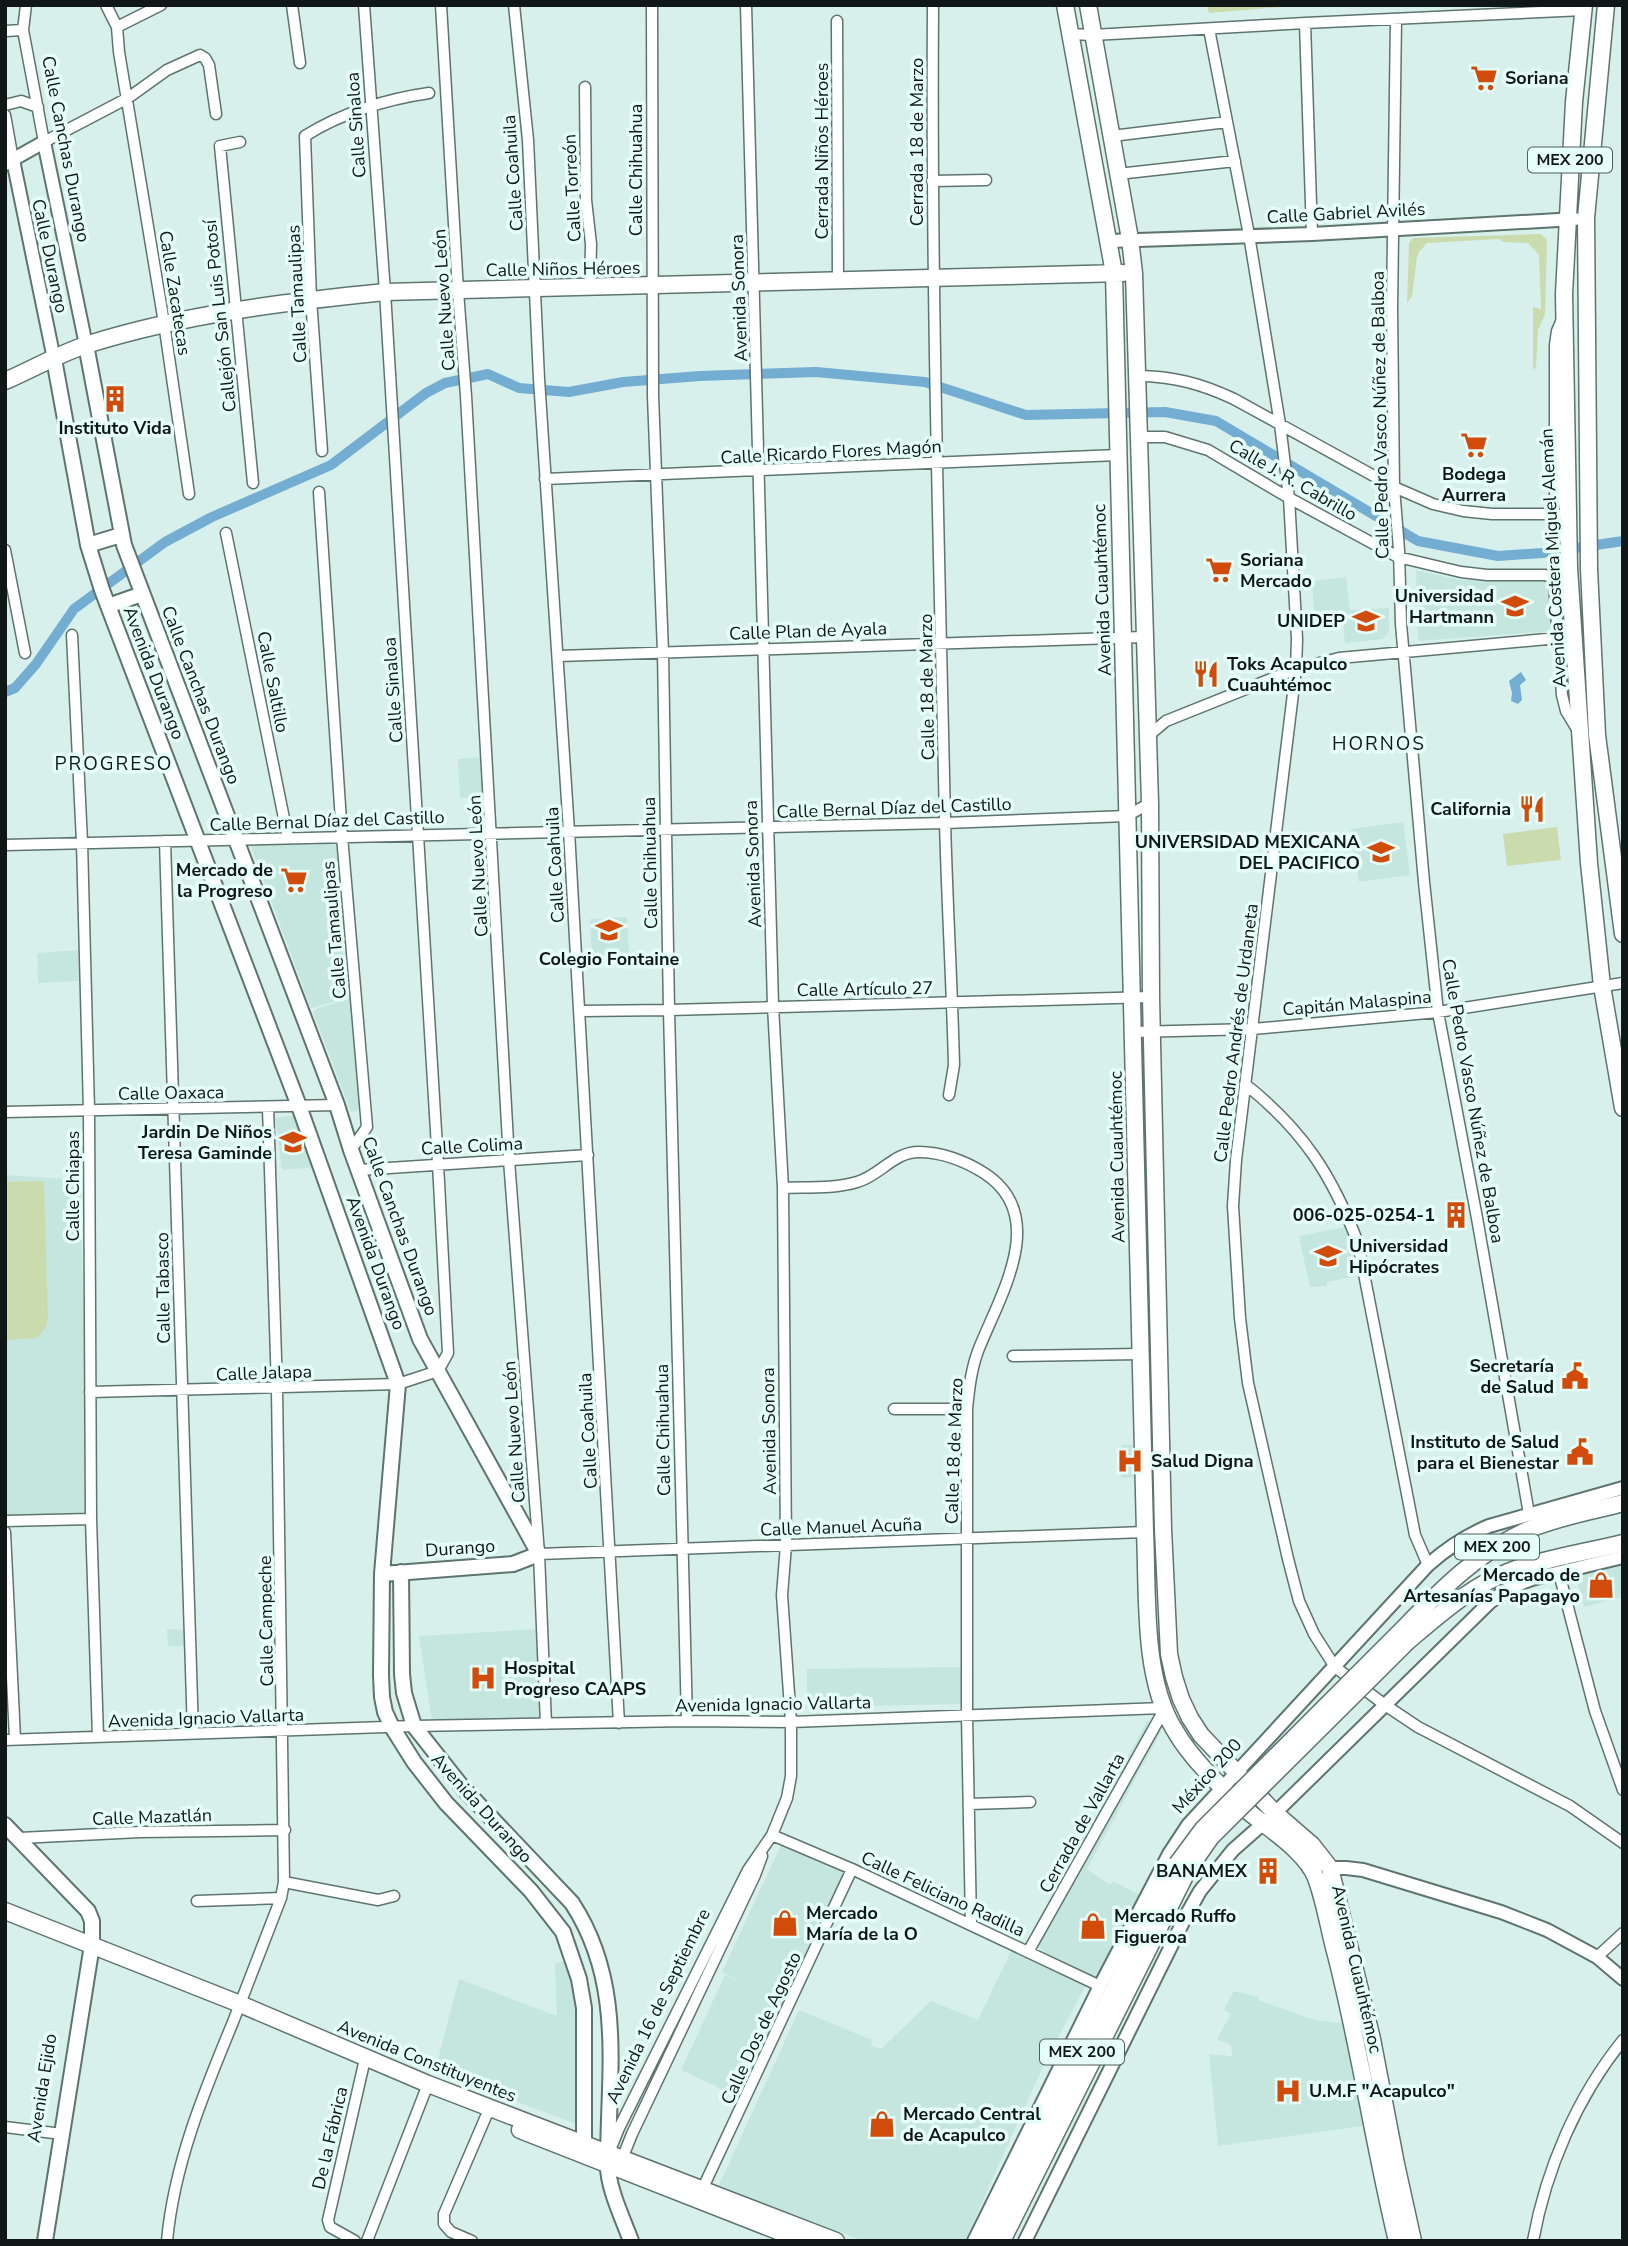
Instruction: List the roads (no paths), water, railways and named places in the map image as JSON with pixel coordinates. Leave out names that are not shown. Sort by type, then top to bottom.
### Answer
[{"type":"main road","name":"Avenida Cuauhtémoc","points":[[1065,5],[1114,273],[1140,1353],[1151,1658],[1155,1683],[1164,1709],[1174,1730],[1188,1749],[1221,1787],[1300,1855],[1315,1876],[1349,2009],[1379,2168],[1397,2241]]},
{"type":"main road","name":"Avenida Cuauhtémoc","points":[[1088,5],[1134,273],[1150,803],[1151,997],[1163,1529],[1169,1654],[1174,1677],[1190,1718],[1201,1735],[1275,1813],[1312,1845],[1330,1868],[1373,2039],[1413,2241]]},
{"type":"main road","name":"Avenida Costera Miguel Alemán","points":[[1606,5],[1586,218],[1588,518],[1597,735],[1623,934]]},
{"type":"main road","name":"Avenida Costera Miguel Alemán","points":[[1584,8],[1574,102],[1564,316],[1569,568],[1590,863],[1602,986],[1623,1108]]},
{"type":"main road","name":"Calle Niños Héroes","points":[[5,381],[86,345],[164,323],[311,299],[385,292],[1134,273]]},
{"type":"main road","name":"Calle Canchas Durango","points":[[86,345],[122,540],[337,1105],[421,1339],[438,1371]]},
{"type":"main road","name":"Avenida Durango","points":[[54,359],[90,551],[102,590],[299,1106],[398,1384],[382,1574],[382,1697],[392,1727],[414,1762],[446,1803],[531,1891],[563,1932],[579,1979],[584,2008],[584,2150]]},
{"type":"main road","points":[[90,551],[122,540]]},
{"type":"main road","points":[[108,606],[142,594]]},
{"type":"main road","points":[[438,1371],[539,1554]]},
{"type":"main road","name":"MEX 200","points":[[1402,1638],[1452,1580],[1473,1561],[1499,1545],[1531,1528],[1623,1503]]},
{"type":"main road","name":"MEX 200","points":[[1402,1638],[1456,1601],[1514,1570],[1623,1543]]},
{"type":"main road","name":"Durango","points":[[382,1574],[513,1564],[539,1554]]},
{"type":"main road","points":[[401,1572],[402,1674],[404,1693],[414,1726]]},
{"type":"main road","name":"México 200","points":[[987,2241],[1203,1829],[1402,1638]]},
{"type":"main road","name":"Avenida Durango","points":[[414,1726],[463,1788],[549,1877],[572,1903],[584,1922],[603,1971],[608,2005],[614,2162]]},
{"type":"main road","points":[[5,1825],[88,1911],[89,1944]]},
{"type":"main road","name":"México 200","points":[[1002,2241],[1182,1867]]},
{"type":"main road","name":"Avenida Constituyentes","points":[[5,1911],[89,1944],[364,2064],[700,2195],[836,2241]]},
{"type":"main road","name":"Avenida Constituyentes","points":[[5,1922],[89,1944]]},
{"type":"main road","points":[[563,1932],[584,1922]]},
{"type":"main road","name":"Avenida Ejido","points":[[37,2241],[89,1944]]},
{"type":"main road","points":[[585,2091],[611,2089]]},
{"type":"main road","name":"Avenida Ejido","points":[[45,2241],[58,2133]]},
{"type":"main road","points":[[614,2162],[614,2191],[631,2241]]},
{"type":"main road","name":"Avenida Constituyentes","points":[[700,2195],[803,2241]]},
{"type":"street","points":[[14,5],[24,9]]},
{"type":"street","points":[[106,5],[117,27],[161,5]]},
{"type":"street","points":[[292,5],[300,63]]},
{"type":"street","name":"Calle Sinaloa","points":[[364,5],[385,292],[439,1164],[448,1353],[438,1371]]},
{"type":"street","name":"Calle Nuevo León","points":[[441,5],[464,357],[509,1160],[539,1554],[546,1724]]},
{"type":"street","name":"Calle Coahuila","points":[[514,5],[528,140],[539,379],[580,1011],[620,1723]]},
{"type":"street","name":"Calle Chihuahua","points":[[652,5],[652,367],[663,652],[687,1720]]},
{"type":"street","name":"Avenida Sonora","points":[[746,5],[773,1006],[783,1188],[786,1545],[782,1595],[791,1722]]},
{"type":"street","name":"Cerrada 18 de Marzo","points":[[932,278],[933,6]]},
{"type":"street","points":[[1070,34],[1093,35],[1584,8]]},
{"type":"street","name":"Calle Canchas Durango","points":[[24,9],[23,30],[86,345]]},
{"type":"street","name":"Calle Pedro Vasco Núñez de Balboa","points":[[1396,19],[1392,228],[1394,487],[1401,624],[1438,1012],[1529,1514]]},
{"type":"street","name":"Cerrada Niños Héroes","points":[[837,20],[838,281]]},
{"type":"street","points":[[1305,23],[1312,234]]},
{"type":"street","name":"Calle Zacatecas","points":[[117,27],[189,494]]},
{"type":"street","name":"Calle Pedro Andrés de Urdaneta","points":[[1209,29],[1249,235],[1281,429],[1289,498],[1297,639],[1296,669],[1245,1084],[1233,1206],[1240,1318],[1248,1383],[1299,1601],[1314,1634],[1335,1667],[1418,1727],[1570,1806],[1617,1834]]},
{"type":"street","points":[[5,31],[23,30]]},
{"type":"street","points":[[5,115],[9,162],[128,97],[167,70],[200,55],[209,65],[216,114]]},
{"type":"street","name":"Calle Torreón","points":[[585,87],[590,288]]},
{"type":"street","points":[[370,107],[404,96],[429,93]]},
{"type":"street","points":[[5,105],[20,101],[38,107]]},
{"type":"street","name":"Calle Tamaulipas","points":[[322,452],[311,299],[305,135],[370,107]]},
{"type":"street","points":[[1112,136],[1227,122]]},
{"type":"street","name":"Callejón San Luis Potosí","points":[[240,142],[220,145],[253,483]]},
{"type":"street","name":"Calle Durango","points":[[9,162],[54,359]]},
{"type":"street","points":[[1118,174],[1234,162]]},
{"type":"street","points":[[932,181],[986,180]]},
{"type":"street","name":"Calle Gabriel Avilés","points":[[1108,241],[1312,234],[1586,218]]},
{"type":"street","name":"Calle 18 de Marzo","points":[[932,278],[945,823],[953,1002],[954,1065],[949,1095]]},
{"type":"street","points":[[1138,376],[1184,380],[1211,388],[1281,429],[1433,504],[1463,511],[1539,514],[1551,511],[1555,503],[1555,345],[1557,331],[1564,316]]},
{"type":"street","name":"Calle J. R. Cabrillo","points":[[1140,432],[1186,442],[1208,450],[1289,498],[1399,553],[1461,572],[1551,577],[1554,582],[1558,638]]},
{"type":"street","name":"Calle Ricardo Flores Magón","points":[[545,479],[1118,455]]},
{"type":"street","name":"Calle Tamaulipas","points":[[319,492],[342,836],[368,1127],[351,1150]]},
{"type":"street","name":"Calle Saltillo","points":[[226,533],[288,838]]},
{"type":"street","points":[[5,550],[25,653]]},
{"type":"street","name":"Calle Chiapas","points":[[72,635],[82,842],[89,1110],[91,1519],[98,1737]]},
{"type":"street","name":"Calle Plan de Ayala","points":[[558,656],[942,642],[1144,638]]},
{"type":"street","points":[[1146,737],[1166,721],[1296,669],[1339,658],[1558,638],[1562,695],[1566,711],[1581,737]]},
{"type":"street","name":"Calle Bernal Díaz del Castillo","points":[[5,845],[945,823],[1127,816],[1150,803]]},
{"type":"street","name":"Calle Tabasco","points":[[165,841],[193,1733]]},
{"type":"street","name":"Capitán Malaspina","points":[[1134,1032],[1253,1029],[1438,1012],[1623,983]]},
{"type":"street","name":"Calle Artículo 27","points":[[580,1011],[1151,997]]},
{"type":"street","points":[[1245,1084],[1296,1130],[1322,1165],[1350,1220],[1368,1287],[1415,1535],[1428,1565]]},
{"type":"street","name":"Calle Oaxaca","points":[[5,1112],[337,1105]]},
{"type":"street","name":"Calle Campeche","points":[[167,2241],[174,2194],[203,2094],[281,1898],[284,1882],[277,1388],[268,1107]]},
{"type":"street","name":"Calle 18 de Marzo","points":[[783,1188],[860,1182],[904,1154],[939,1153],[975,1167],[997,1181],[1009,1196],[1017,1223],[1016,1250],[1011,1274],[977,1353],[970,1377],[967,1409],[967,1716],[971,1924]]},
{"type":"street","name":"Calle Colima","points":[[359,1170],[588,1155]]},
{"type":"street","points":[[1013,1356],[1140,1353]]},
{"type":"street","name":"Calle Jalapa","points":[[90,1392],[398,1384],[438,1371]]},
{"type":"street","points":[[894,1409],[967,1409]]},
{"type":"street","name":"México 200","points":[[974,2241],[1100,1986],[1169,1854],[1188,1825],[1428,1565],[1448,1547],[1489,1526],[1623,1488]]},
{"type":"street","points":[[5,1521],[91,1519]]},
{"type":"street","points":[[5,1532],[10,1739]]},
{"type":"street","name":"Calle Manuel Acuña","points":[[539,1554],[1145,1532]]},
{"type":"street","points":[[1025,2241],[1200,1891],[1233,1850],[1275,1813],[1490,1602],[1511,1587],[1532,1579],[1623,1557]]},
{"type":"street","points":[[1559,1573],[1595,1711],[1623,1790]]},
{"type":"street","name":"Avenida Ignacio Vallarta","points":[[10,1739],[687,1720],[791,1722],[1164,1709]]},
{"type":"street","name":"Cerrada de Vallarta","points":[[1028,1952],[1164,1709]]},
{"type":"street","name":"Avenida 16 de Septiembre","points":[[614,2162],[632,2134],[748,1870],[772,1835],[787,1798],[791,1776],[791,1722]]},
{"type":"street","points":[[969,1804],[1030,1802]]},
{"type":"street","name":"Calle Mazatlán","points":[[19,1838],[140,1832],[285,1830]]},
{"type":"street","points":[[1617,1834],[1623,1843]]},
{"type":"street","name":"Calle Feliciano Radilla","points":[[772,1835],[852,1869],[1100,1986]]},
{"type":"street","points":[[1330,1868],[1363,1870],[1501,1912],[1547,1930],[1597,1957],[1623,1979]]},
{"type":"street","name":"Calle Dos de Agosto","points":[[700,2195],[852,1869]]},
{"type":"street","points":[[284,1882],[378,1900],[394,1896]]},
{"type":"street","points":[[197,1900],[281,1898]]},
{"type":"street","points":[[1597,1957],[1623,1933]]},
{"type":"street","points":[[1533,2241],[1547,2182],[1566,2135],[1587,2091],[1623,2039]]},
{"type":"street","name":"De la Fábrica","points":[[355,2241],[328,2224],[328,2220],[364,2064]]},
{"type":"street","points":[[367,2241],[427,2089]]},
{"type":"street","points":[[472,2241],[451,2232],[444,2224],[444,2219],[488,2112]]},
{"type":"street","points":[[5,2127],[58,2133]]},
{"type":"water","points":[[1521,672],[1526,680],[1520,685],[1522,700],[1518,704],[1511,701],[1509,681]]},
{"type":"waterway","points":[[5,692],[15,688],[36,664],[74,609],[165,542],[212,517],[331,465],[426,393],[445,383],[488,374],[519,388],[569,392],[623,382],[816,372],[925,382],[1026,415],[1165,412],[1216,421],[1418,541],[1498,556],[1542,553],[1623,541]]},
{"type":"place","name":"Soriana","points":[[1484,78]]},
{"type":"place","name":"Instituto Vida","points":[[115,399]]},
{"type":"place","name":"Bodega Aurrera","points":[[1474,445]]},
{"type":"place","name":"Soriana Mercado","points":[[1219,570]]},
{"type":"place","name":"Universidad Hartmann","points":[[1515,606]]},
{"type":"place","name":"UNIDEP","points":[[1366,621]]},
{"type":"place","name":"Toks Acapulco Cuauhtémoc","points":[[1206,674]]},
{"type":"place","name":"California","points":[[1532,809]]},
{"type":"place","name":"UNIVERSIDAD MEXICANA DEL PACIFICO","points":[[1381,852]]},
{"type":"place","name":"Mercado de la Progreso","points":[[294,880]]},
{"type":"place","name":"Colegio Fontaine","points":[[609,930]]},
{"type":"place","name":"Jardin De Niños Teresa Gaminde","points":[[293,1142]]},
{"type":"place","name":"006-025-0254-1","points":[[1456,1215]]},
{"type":"place","name":"Universidad Hipócrates","points":[[1328,1256]]},
{"type":"place","name":"Secretaría de Salud","points":[[1575,1376]]},
{"type":"place","name":"Instituto de Salud para el Bienestar","points":[[1580,1452]]},
{"type":"place","name":"Salud Digna","points":[[1130,1461]]},
{"type":"place","name":"Mercado de Artesanías Papagayo","points":[[1601,1585]]},
{"type":"place","name":"Hospital Progreso CAAPS","points":[[483,1678]]},
{"type":"place","name":"BANAMEX","points":[[1268,1871]]},
{"type":"place","name":"Mercado María de la O","points":[[785,1923]]},
{"type":"place","name":"Mercado Ruffo Figueroa","points":[[1093,1926]]},
{"type":"place","name":"U.M.F \"Acapulco\"","points":[[1288,2091]]},
{"type":"place","name":"Mercado Central de Acapulco","points":[[882,2124]]},
{"type":"district","name":"HORNOS","points":[[1379,744]]},
{"type":"district","name":"PROGRESO","points":[[114,764]]}]
